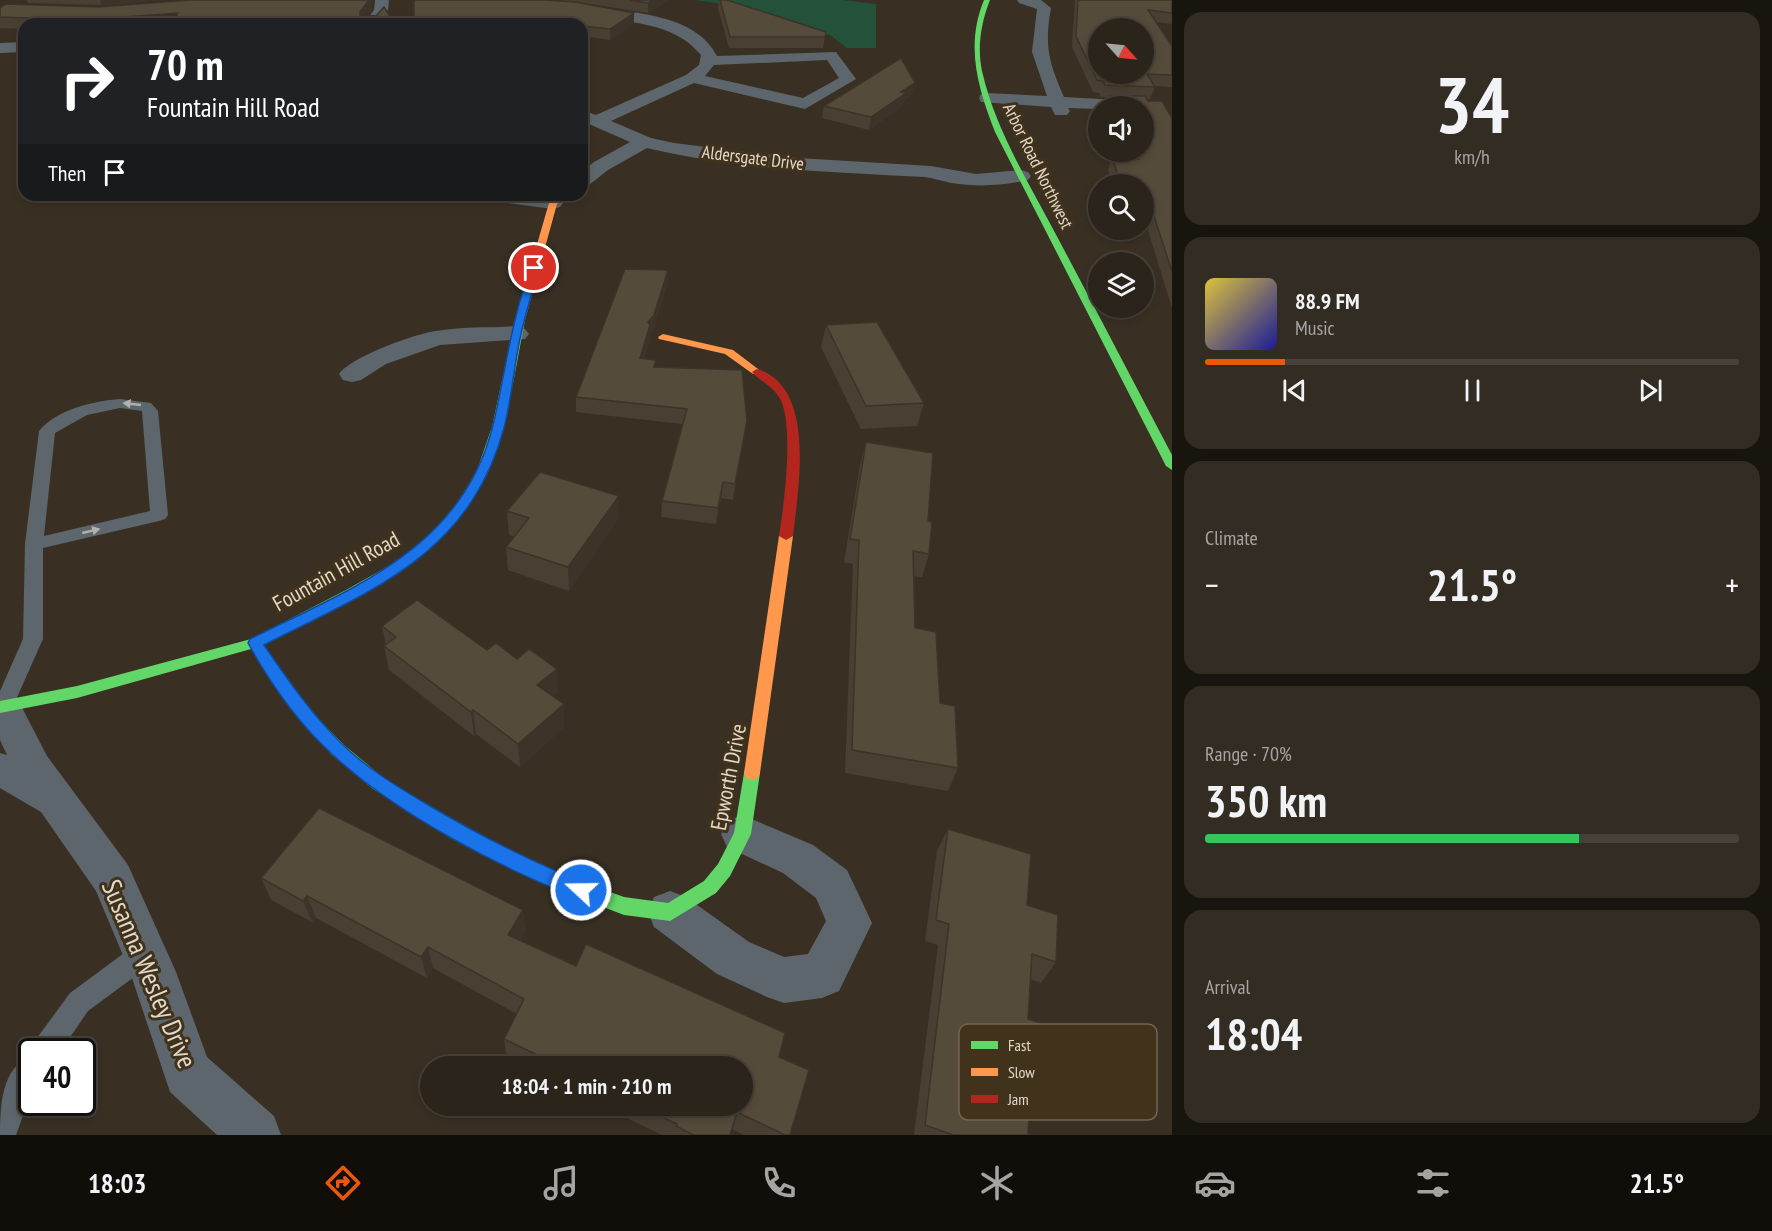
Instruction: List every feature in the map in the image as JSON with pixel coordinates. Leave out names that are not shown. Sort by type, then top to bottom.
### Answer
[{"type":"street","points":[[375,18],[381,10],[382,0]]},
{"type":"street","name":"Arbor Road Northwest","points":[[987,0],[980,14],[977,41],[979,71],[988,103],[1021,176],[1172,466]]},
{"type":"street","points":[[1024,0],[1040,4],[1044,9],[1037,44],[1041,68],[1059,106]]},
{"type":"street","points":[[576,9],[662,24],[686,35],[704,47],[709,55],[706,67],[692,78],[589,118]]},
{"type":"street","points":[[0,48],[18,47]]},
{"type":"street","points":[[692,78],[805,104],[848,79],[831,55],[707,61]]},
{"type":"street","points":[[988,103],[1166,109]]},
{"type":"street","points":[[1059,106],[1088,111]]},
{"type":"street","name":"Aldersgate Drive","points":[[589,118],[645,142],[674,149],[789,164],[931,172],[944,176],[1008,180],[1021,176]]},
{"type":"street","points":[[588,176],[601,166],[645,142]]},
{"type":"street","name":"Fountain Hill Road","points":[[2,707],[77,692],[255,643],[351,594],[408,561],[431,542],[458,512],[482,473],[498,427],[516,334],[557,201]]},
{"type":"street","points":[[352,374],[377,358],[437,338],[516,334]]},
{"type":"street","name":"Epworth Drive","points":[[663,337],[729,352],[776,385],[787,401],[789,409],[792,451],[788,520],[762,715],[742,834],[724,870],[711,886],[670,912]]},
{"type":"street","points":[[255,643],[294,703],[338,750],[379,784],[463,835],[560,882],[624,906],[670,912],[734,958],[784,980],[822,975],[849,923],[832,884],[798,859],[742,834]]},
{"type":"street","name":"Susanna Wesley Drive","points":[[2,707],[33,768],[113,879],[144,954],[188,1074],[255,1135]]},
{"type":"street","points":[[0,770],[10,773],[58,804]]},
{"type":"lane","points":[[2,707],[33,639],[34,544],[47,431],[65,419],[90,409],[121,403],[146,406],[150,411],[159,515],[34,544]]},
{"type":"lane","points":[[54,1038],[80,1002],[144,954]]},
{"type":"lane","points":[[2,1135],[18,1090]]},
{"type":"green space","points":[[695,0],[842,0],[876,4],[876,48],[847,48],[830,35],[778,29],[744,7]]},
{"type":"building","points":[[191,0],[369,0],[360,15],[376,16],[384,7],[391,18],[176,18],[178,13],[109,18],[0,17],[0,8],[6,4],[98,7]]},
{"type":"building","points":[[414,0],[547,0],[575,2],[634,13],[610,29],[588,27],[588,18],[414,18]]},
{"type":"building","points":[[630,0],[653,0],[648,3]]},
{"type":"building","points":[[720,0],[727,0],[826,32],[825,37],[730,37]]},
{"type":"building","points":[[1078,0],[1172,0],[1172,13],[1148,10],[1153,18],[1088,18],[1088,61],[1076,36]]},
{"type":"building","points":[[1154,19],[1172,46],[1172,75],[1154,74]]},
{"type":"building","points":[[901,58],[915,83],[901,92],[906,93],[871,117],[824,106]]},
{"type":"building","points":[[1153,84],[1155,87],[1105,85]]},
{"type":"building","points":[[1154,101],[1162,101],[1172,118],[1172,272],[1154,216],[1154,174],[1118,174],[1114,162],[1154,162]]},
{"type":"building","points":[[625,269],[668,270],[654,315],[648,322],[650,325],[640,358],[656,360],[654,367],[742,370],[747,421],[735,484],[723,482],[718,508],[662,501],[687,409],[576,397]]},
{"type":"building","points":[[877,322],[924,403],[866,406],[826,325]]},
{"type":"building","points":[[866,442],[933,453],[928,521],[932,522],[929,554],[913,551],[915,628],[936,632],[940,703],[955,706],[958,768],[852,750],[859,540],[850,539]]},
{"type":"building","points":[[540,472],[619,496],[568,567],[506,547],[529,518],[507,511]]},
{"type":"building","points":[[417,600],[487,650],[496,643],[517,659],[529,649],[557,669],[537,685],[564,704],[518,744],[473,710],[471,712],[384,646],[396,637],[382,626]]},
{"type":"building","points":[[319,808],[523,910],[508,935],[576,966],[586,944],[785,1033],[779,1057],[809,1070],[790,1135],[785,1135],[745,1116],[753,1116],[753,1056],[539,1056],[504,1039],[524,999],[428,947],[421,957],[307,896],[303,901],[261,878]]},
{"type":"building","points":[[948,829],[1031,854],[1027,905],[1058,915],[1056,962],[1032,954],[1028,1019],[1043,1024],[959,1024],[959,1120],[1029,1120],[1028,1135],[953,1135],[925,1125],[949,924],[936,920]]},
{"type":"building","points":[[660,1116],[736,1116],[730,1135],[693,1135],[676,1126],[677,1124]]},
{"type":"traffic: fast","points":[[987,0],[979,26],[977,53],[979,71],[991,112],[1018,171],[1172,466]]},
{"type":"traffic: fast","points":[[0,707],[77,692],[255,643],[351,594],[408,561],[431,542],[458,512],[482,473],[498,427],[520,320]]},
{"type":"traffic: fast","points":[[255,643],[294,703],[338,750],[379,784],[463,835],[560,882],[624,906],[670,912],[710,887],[724,870],[742,834],[752,773]]},
{"type":"traffic: slow","points":[[520,320],[553,203],[556,201]]},
{"type":"traffic: slow","points":[[663,337],[729,352],[757,372]]},
{"type":"traffic: slow","points":[[752,773],[786,536]]},
{"type":"traffic: jam","points":[[757,372],[781,392],[790,412],[793,447],[786,536]]},
{"type":"route","points":[[534,268],[516,334],[498,427],[482,473],[458,512],[431,542],[408,561],[351,594],[255,643],[294,703],[338,750],[379,784],[463,835],[581,890]]}]
